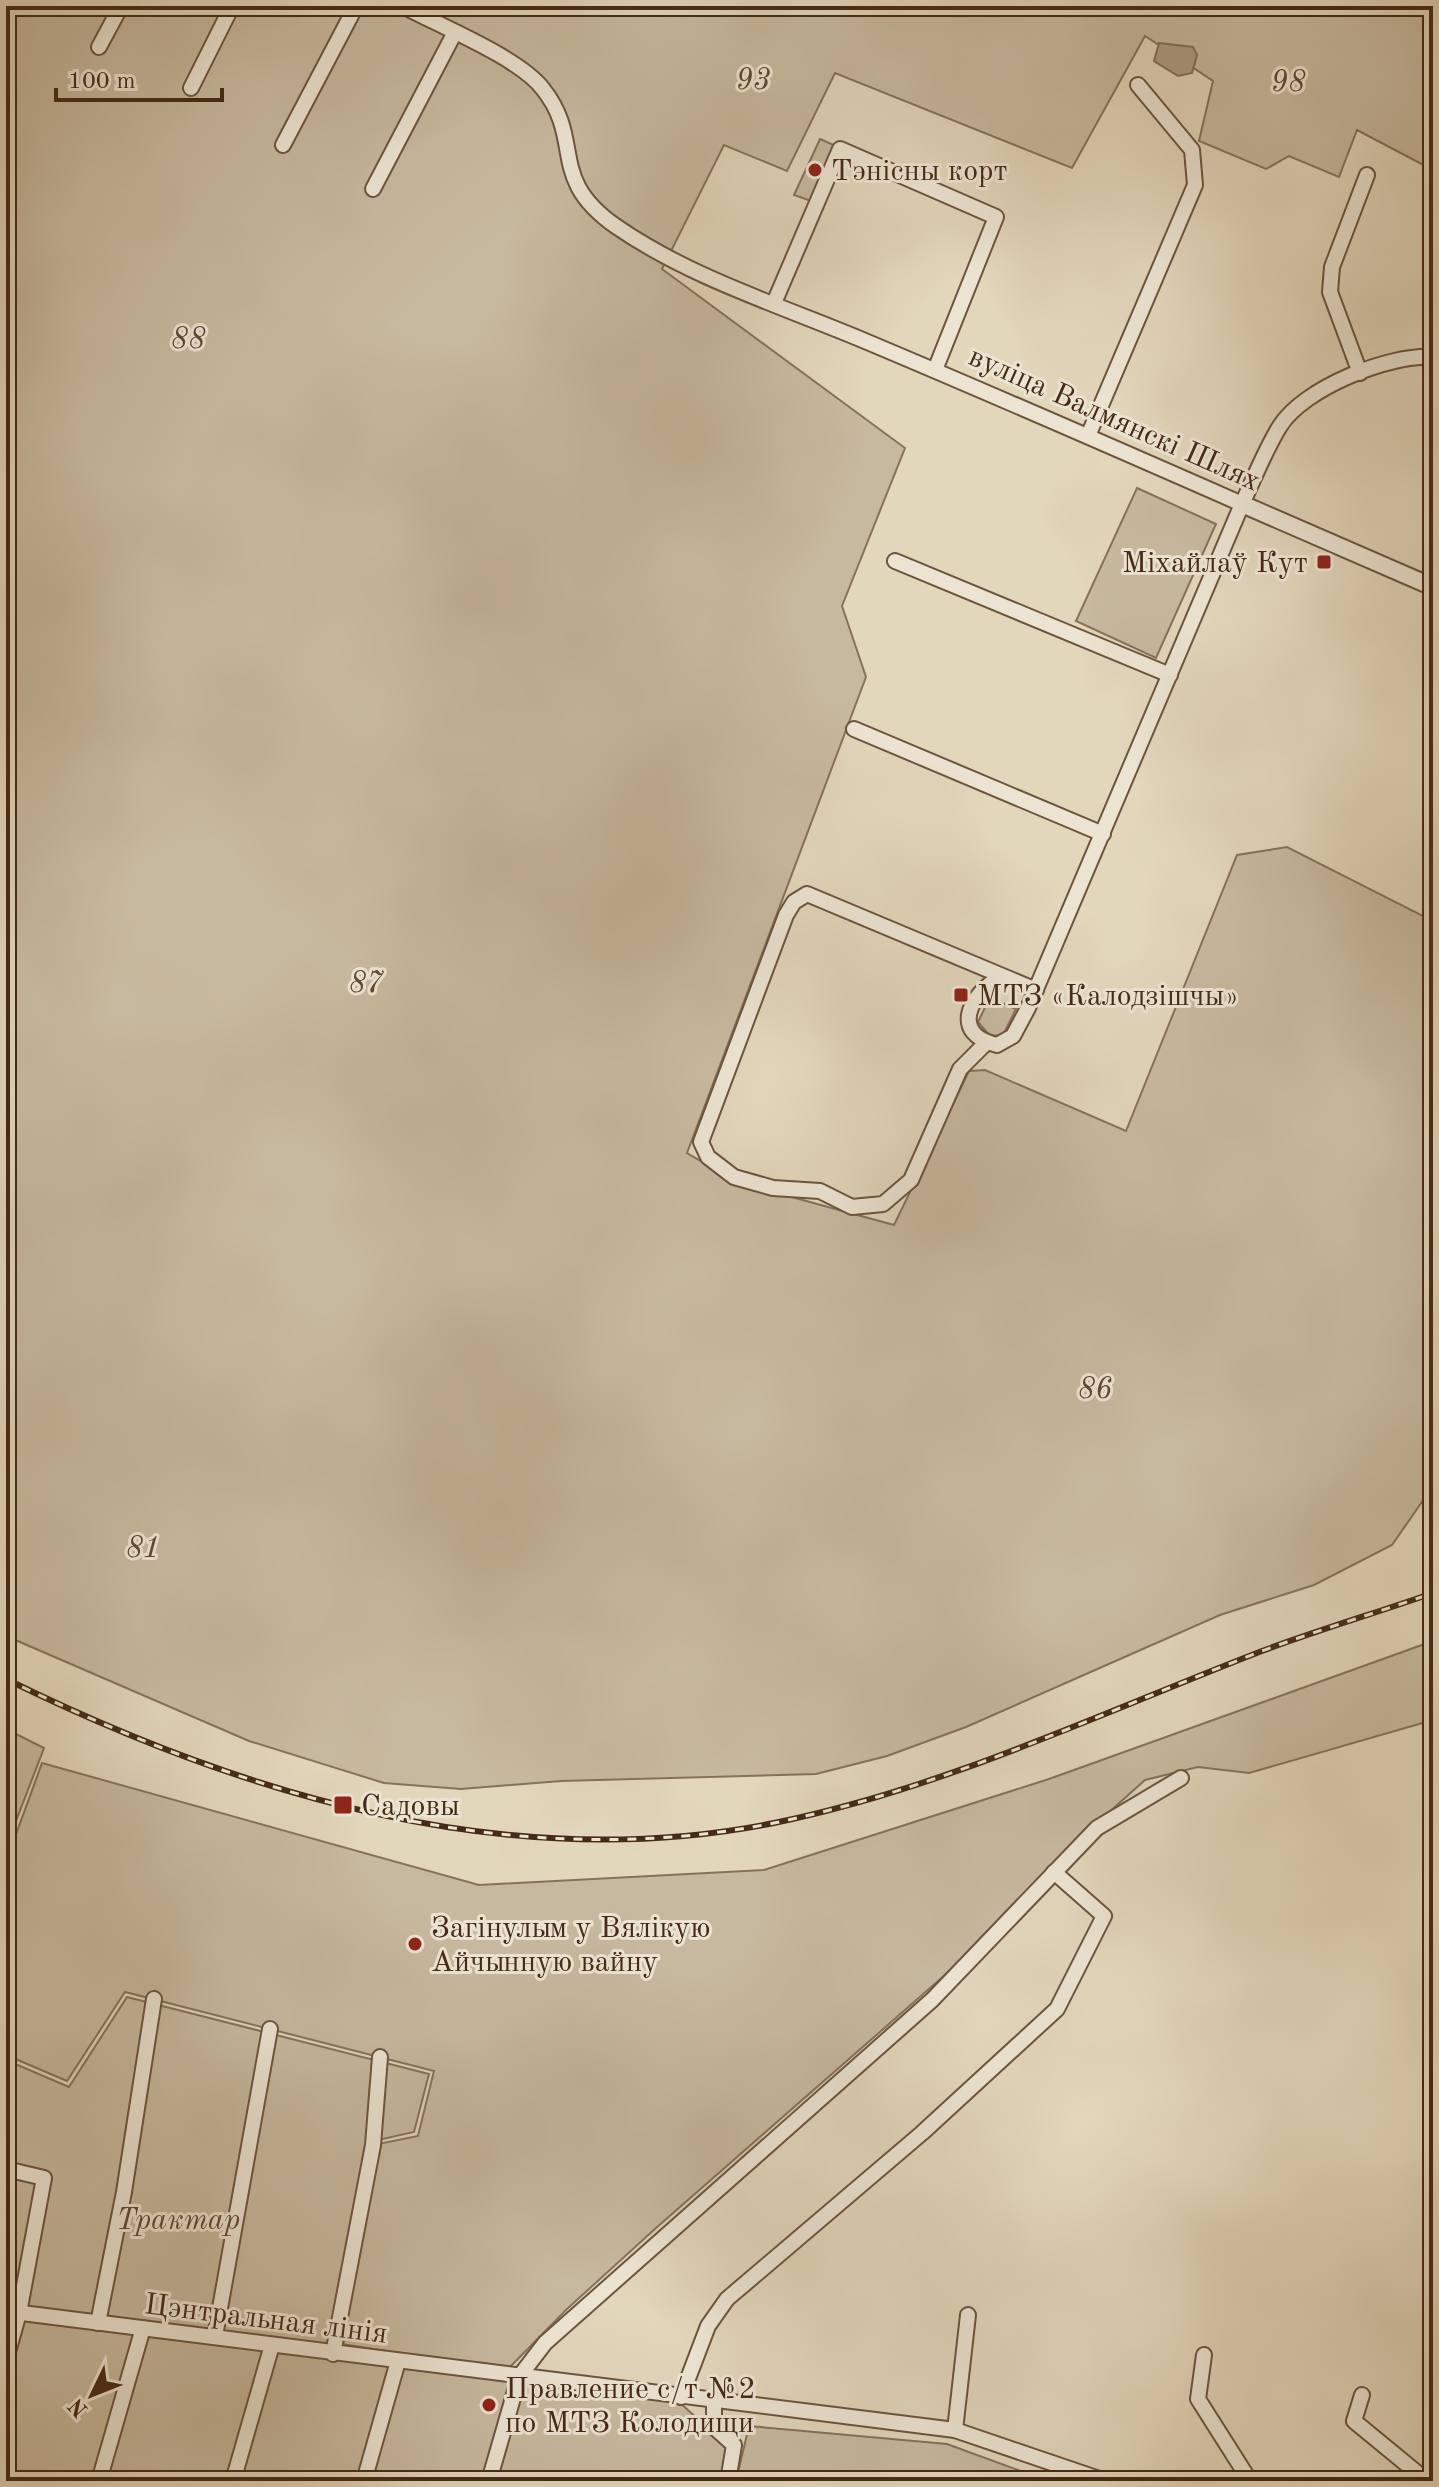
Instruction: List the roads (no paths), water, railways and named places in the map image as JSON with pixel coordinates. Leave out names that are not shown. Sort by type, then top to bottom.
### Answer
[{"type":"street","points":[[99,47],[121,6]]},
{"type":"street","points":[[191,88],[232,6]]},
{"type":"street","points":[[283,145],[356,6]]},
{"type":"street","name":"вуліца Валмянскі Шлях","points":[[403,6],[499,56],[543,88],[564,128],[571,175],[589,206],[644,243],[716,279],[935,370],[1433,587]]},
{"type":"street","points":[[373,189],[454,34]]},
{"type":"street","points":[[1088,436],[1195,185],[1192,150],[1138,85]]},
{"type":"street","points":[[774,303],[840,149],[996,217],[935,370]]},
{"type":"street","points":[[1360,373],[1330,292],[1332,267],[1367,175]]},
{"type":"street","points":[[1000,977],[982,988],[970,1006],[971,1029],[987,1042],[1006,1042],[1013,1036],[1036,990],[1242,504],[1280,426],[1294,409],[1320,391],[1360,373],[1413,356],[1433,357]]},
{"type":"street","points":[[895,561],[1170,675]]},
{"type":"street","points":[[854,729],[1103,834]]},
{"type":"street","points":[[987,1042],[960,1069],[911,1180],[883,1204],[852,1207],[820,1191],[773,1188],[734,1177],[708,1157],[701,1142],[786,915],[794,902],[807,894],[1036,990]]},
{"type":"street","points":[[489,2481],[519,2377],[545,2343],[932,2000],[1097,1828],[1181,1778]]},
{"type":"street","points":[[681,2397],[708,2326],[727,2299],[922,2133],[1057,2009],[1104,1916],[1054,1872]]},
{"type":"street","points":[[98,2323],[124,2192],[154,1999]]},
{"type":"street","points":[[215,2336],[270,2029]]},
{"type":"street","points":[[333,2354],[373,2145],[380,2057]]},
{"type":"street","points":[[6,2169],[44,2178],[13,2312],[6,2359]]},
{"type":"street","name":"Цэнтральная лінія","points":[[13,2312],[955,2430],[1105,2481]]},
{"type":"street","points":[[955,2430],[968,2315]]},
{"type":"street","points":[[99,2481],[143,2328]]},
{"type":"street","points":[[233,2481],[272,2345]]},
{"type":"street","points":[[1204,2355],[1198,2399],[1250,2481]]},
{"type":"street","points":[[364,2481],[398,2361]]},
{"type":"street","points":[[1362,2395],[1354,2421],[1427,2481]]},
{"type":"street","points":[[714,2401],[714,2427],[734,2445],[728,2481]]},
{"type":"railway","points":[[6,1679],[96,1721],[188,1758],[283,1790],[379,1814],[477,1831],[575,1839],[675,1837],[774,1823],[900,1790],[1022,1747],[1262,1651],[1433,1593]]},
{"type":"place","name":"Тэнісны корт","points":[[815,170]]},
{"type":"place","name":"Міхайлаў Кут","points":[[1324,562]]},
{"type":"place","name":"МТЗ «Калодзішчы»","points":[[961,995]]},
{"type":"place","name":"Садовы","points":[[343,1805]]},
{"type":"place","name":"Загінулым у Вялікую Айчынную вайну","points":[[415,1944]]},
{"type":"place","name":"Правление с/т №2 по МТЗ Колодищи","points":[[489,2405]]},
{"type":"park label","name":"93","points":[[753,79]]},
{"type":"park label","name":"98","points":[[1288,81]]},
{"type":"park label","name":"88","points":[[188,338]]},
{"type":"park label","name":"87","points":[[366,982]]},
{"type":"park label","name":"86","points":[[1095,1388]]},
{"type":"park label","name":"81","points":[[143,1547]]},
{"type":"park label","name":"Трактар","points":[[178,2219]]}]
